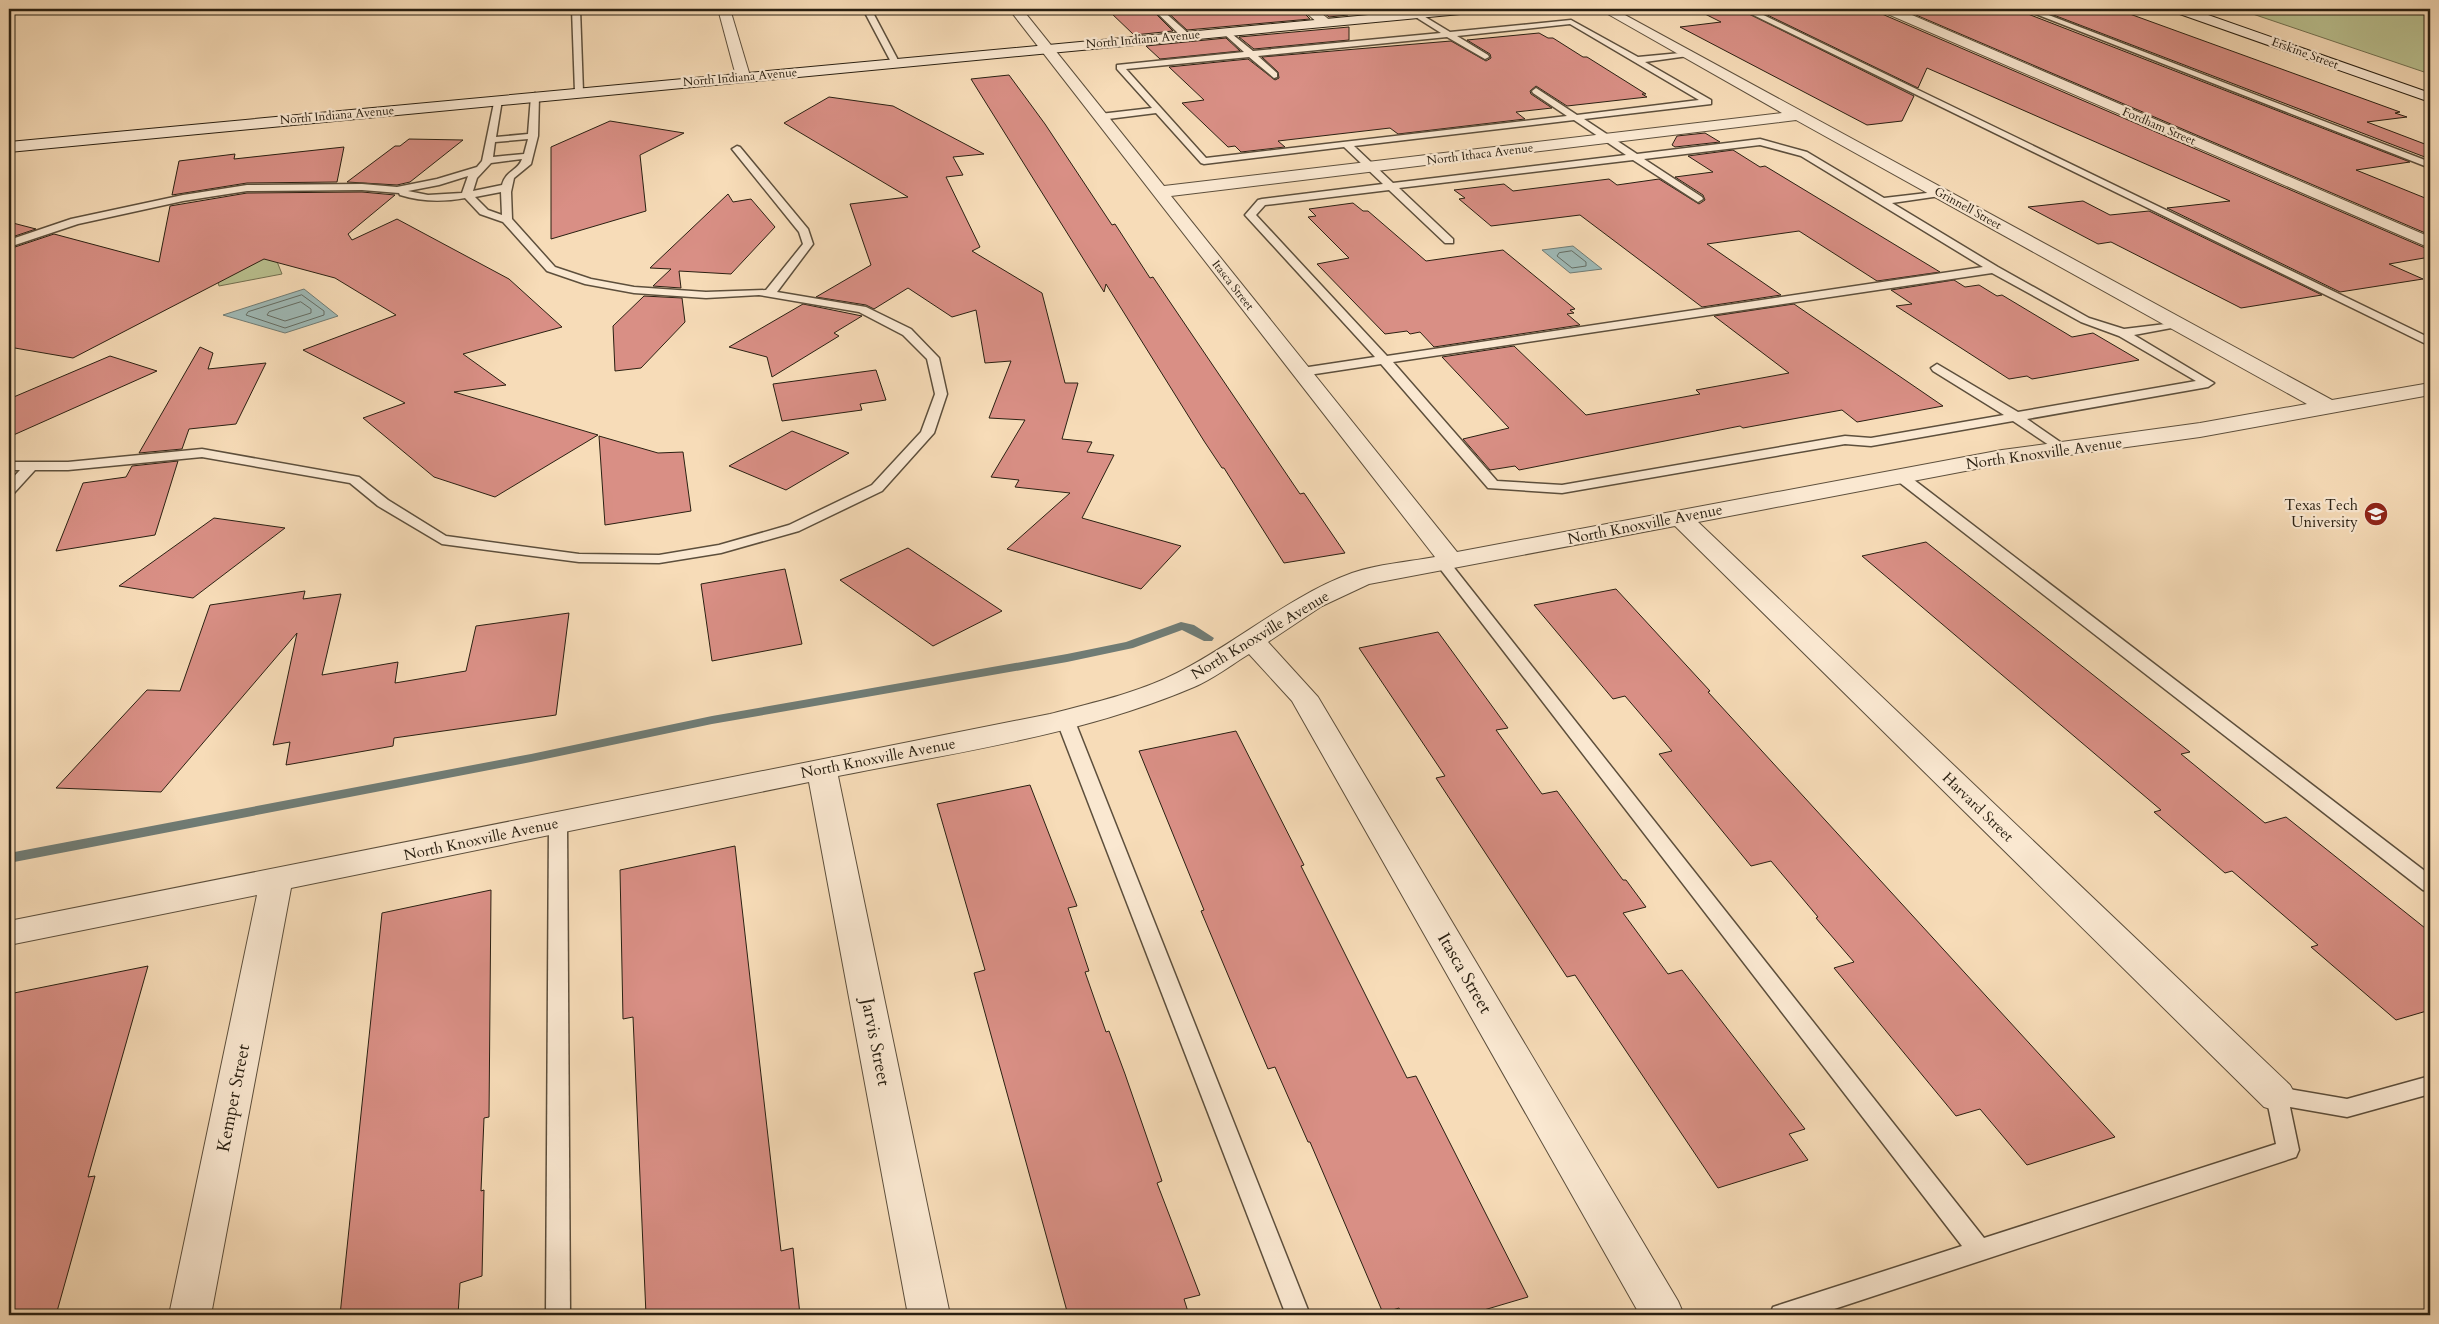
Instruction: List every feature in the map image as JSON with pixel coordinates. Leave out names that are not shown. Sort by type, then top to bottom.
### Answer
[{"type":"street","points":[[724,9],[743,76]]},
{"type":"street","name":"Itasca Street","points":[[1015,9],[1302,372],[1447,562]]},
{"type":"street","points":[[1308,9],[1325,22]]},
{"type":"street","name":"North Indiana Avenue","points":[[9,147],[743,76],[1471,9]]},
{"type":"street","name":"Grinnell Street","points":[[1605,9],[2330,408]]},
{"type":"street","name":"Fordham Street","points":[[1888,9],[2430,243]]},
{"type":"street","name":"Erskine Street","points":[[2179,9],[2430,98]]},
{"type":"street","name":"North Ithaca Avenue","points":[[1160,192],[1800,116]]},
{"type":"street","name":"North Knoxville Avenue","points":[[9,933],[276,881],[1065,719],[1134,700],[1186,680],[1252,641],[1313,600],[1362,578],[2002,457],[2200,430],[2430,389]]},
{"type":"street","name":"Harvard Street","points":[[1679,517],[2277,1096]]},
{"type":"street","name":"Itasca Street","points":[[1252,641],[1304,697],[1664,1315]]},
{"type":"street","name":"Jarvis Street","points":[[822,769],[929,1315]]},
{"type":"street","name":"Kemper Street","points":[[190,1315],[276,881]]},
{"type":"lane","points":[[576,9],[579,92]]},
{"type":"lane","points":[[866,9],[895,62]]},
{"type":"lane","points":[[1157,9],[1185,35]]},
{"type":"lane","points":[[1745,9],[2430,342]]},
{"type":"lane","points":[[2027,9],[2430,165]]},
{"type":"lane","points":[[1418,14],[1485,57]]},
{"type":"lane","points":[[1571,22],[1708,102],[1204,161],[1120,67],[1251,54],[1449,34],[1571,22]]},
{"type":"lane","points":[[1227,32],[1274,75]]},
{"type":"lane","points":[[1637,60],[1688,54]]},
{"type":"lane","points":[[1536,92],[1698,199]]},
{"type":"lane","points":[[507,220],[507,187],[509,177],[526,164],[533,136],[535,96]]},
{"type":"lane","points":[[9,466],[68,466],[202,454],[354,480],[383,503],[442,540],[579,558],[659,559],[721,549],[794,528],[877,488],[927,433],[941,394],[934,358],[907,332],[862,309],[760,292],[706,295],[634,290],[589,282],[551,269],[507,220],[484,212],[467,194],[472,176],[488,160],[498,100]]},
{"type":"lane","points":[[1100,117],[1159,110]]},
{"type":"lane","points":[[491,140],[533,136]]},
{"type":"lane","points":[[1760,142],[1804,154],[1885,201],[1994,269],[2086,320],[2123,333],[2208,383],[1871,442],[1845,440],[1562,489],[1492,485],[1384,360],[1250,215],[1262,202],[1635,157],[1760,142]]},
{"type":"lane","points":[[1346,144],[1448,241]]},
{"type":"lane","points":[[737,149],[804,231],[808,244],[769,294]]},
{"type":"lane","points":[[488,160],[528,156]]},
{"type":"lane","points":[[9,244],[75,222],[183,198],[247,188],[362,187],[397,190],[439,182],[480,169]]},
{"type":"lane","points":[[397,190],[408,195],[436,197],[469,196],[507,187]]},
{"type":"lane","points":[[1885,201],[1940,193]]},
{"type":"lane","points":[[1302,372],[1994,269]]},
{"type":"lane","points":[[2123,333],[2178,324]]},
{"type":"lane","points":[[1937,368],[2016,417],[2061,449]]},
{"type":"lane","points":[[9,490],[31,466]]},
{"type":"lane","points":[[1900,476],[2430,885]]},
{"type":"lane","points":[[1447,562],[1980,1251]]},
{"type":"lane","points":[[1065,719],[1298,1315]]},
{"type":"lane","points":[[558,823],[558,1315]]},
{"type":"lane","points":[[1782,1315],[2288,1150],[2277,1096],[2347,1108],[2430,1085]]},
{"type":"green space","points":[[2238,9],[2430,9],[2430,74]]},
{"type":"green space","points":[[208,243],[274,254],[282,274],[219,286]]},
{"type":"water","points":[[1573,246],[1602,269],[1570,273],[1542,250]]},
{"type":"water","points":[[304,289],[338,316],[285,333],[223,315]]},
{"type":"building","points":[[1151,9],[1173,31],[1134,35],[1110,12]]},
{"type":"building","points":[[1164,9],[1300,9],[1310,19],[1187,30]]},
{"type":"building","points":[[1319,9],[1348,9],[1348,15],[1329,17]]},
{"type":"building","points":[[1695,9],[1739,9],[1914,96],[1902,121],[1867,125],[1680,27],[1721,22]]},
{"type":"building","points":[[1755,9],[1880,9],[1882,14],[2430,250],[2430,257],[2389,264],[2423,279],[2340,292],[2167,208],[2230,201],[1927,68],[1918,88]]},
{"type":"building","points":[[1902,9],[1991,9],[1997,11],[2015,9],[2410,162],[2356,170],[2430,200],[2430,235]]},
{"type":"building","points":[[2116,9],[2400,112],[2395,113],[2407,117],[2367,122],[2430,146],[2430,159],[2051,14]]},
{"type":"building","points":[[1349,27],[1349,40],[1254,49],[1239,37]]},
{"type":"building","points":[[1539,33],[1548,38],[1553,38],[1583,57],[1587,57],[1646,94],[1642,94],[1647,97],[1567,106],[1536,86],[1530,91],[1531,94],[1552,108],[1516,112],[1525,119],[1398,134],[1390,128],[1278,141],[1285,147],[1241,152],[1235,146],[1228,147],[1182,103],[1204,100],[1169,67],[1248,59],[1275,80],[1279,78],[1278,72],[1262,57],[1451,41],[1486,61],[1491,58],[1490,54],[1467,40]]},
{"type":"building","points":[[1226,38],[1240,51],[1160,59],[1146,46]]},
{"type":"building","points":[[1009,75],[1045,124],[1112,225],[1115,224],[1150,278],[1153,277],[1300,494],[1304,493],[1345,553],[1284,563],[1224,468],[1222,468],[1204,441],[1106,284],[1104,292],[971,79]]},
{"type":"building","points":[[829,97],[893,106],[984,154],[953,157],[963,175],[946,177],[980,247],[972,251],[1042,293],[1065,383],[1078,383],[1062,439],[1092,442],[1087,452],[1114,455],[1082,518],[1181,546],[1141,589],[1007,549],[1070,493],[1015,487],[1019,480],[991,477],[1025,420],[989,418],[1011,361],[985,363],[976,310],[952,317],[908,288],[874,309],[866,305],[816,297],[871,265],[850,204],[908,197],[784,123]]},
{"type":"building","points":[[610,121],[684,133],[640,155],[646,211],[551,239],[551,147]]},
{"type":"building","points":[[1705,133],[1720,142],[1675,147],[1672,145],[1677,136]]},
{"type":"building","points":[[409,139],[463,140],[410,182],[397,185],[347,182],[395,146],[400,146]]},
{"type":"building","points":[[344,147],[337,182],[247,183],[172,195],[179,161],[235,154],[234,159]]},
{"type":"building","points":[[1733,150],[1760,167],[1765,166],[1940,272],[1877,281],[1799,231],[1707,244],[1781,295],[1702,307],[1580,215],[1491,226],[1459,199],[1465,198],[1454,190],[1504,184],[1513,191],[1609,179],[1617,185],[1659,179],[1699,204],[1705,200],[1703,195],[1675,177],[1713,172],[1688,156]]},
{"type":"building","points":[[362,192],[395,195],[348,234],[352,240],[397,219],[509,279],[562,327],[463,354],[506,385],[454,392],[598,435],[495,497],[434,477],[363,418],[405,403],[303,350],[396,315],[335,278],[264,259],[73,358],[9,347],[9,249],[54,234],[159,262],[170,206],[247,193]]},
{"type":"building","points":[[728,194],[733,202],[751,199],[775,227],[731,274],[679,271],[681,288],[653,286],[671,269],[650,268]]},
{"type":"building","points":[[2083,201],[2110,215],[2149,211],[2322,295],[2241,308],[2111,242],[2098,244],[2028,207]]},
{"type":"building","points":[[1353,203],[1363,211],[1368,211],[1426,261],[1503,250],[1575,309],[1570,310],[1574,313],[1567,314],[1580,325],[1434,347],[1420,332],[1410,334],[1407,331],[1385,334],[1317,264],[1349,258],[1308,217],[1316,216],[1309,209]]},
{"type":"building","points":[[9,222],[36,229],[9,238]]},
{"type":"building","points":[[1954,280],[1965,287],[1979,285],[1997,296],[2002,295],[2072,337],[2093,333],[2139,360],[2032,379],[2027,376],[2009,379],[1896,306],[1912,304],[1891,290]]},
{"type":"building","points":[[644,296],[682,298],[685,322],[641,368],[615,371],[613,326]]},
{"type":"building","points":[[803,304],[862,316],[834,333],[839,336],[772,377],[767,357],[729,347]]},
{"type":"building","points":[[1794,304],[1943,406],[1857,422],[1842,410],[1743,428],[1740,426],[1519,470],[1515,466],[1490,470],[1463,439],[1509,428],[1442,357],[1514,346],[1586,415],[1700,394],[1696,390],[1789,373],[1714,316]]},
{"type":"building","points":[[200,347],[213,353],[208,369],[266,363],[236,424],[189,429],[182,449],[139,453]]},
{"type":"building","points":[[110,356],[157,371],[9,437],[9,399]]},
{"type":"building","points":[[876,370],[886,400],[860,404],[862,410],[782,421],[773,384]]},
{"type":"building","points":[[792,431],[849,453],[786,490],[729,466]]},
{"type":"building","points":[[599,436],[658,453],[683,452],[691,511],[605,525]]},
{"type":"building","points":[[178,461],[155,535],[56,551],[83,483],[126,477],[132,466]]},
{"type":"building","points":[[214,518],[285,528],[193,598],[119,586]]},
{"type":"building","points":[[1926,542],[2190,752],[2181,754],[2265,823],[2286,817],[2430,932],[2430,1010],[2396,1020],[2311,947],[2318,945],[2232,871],[2225,873],[2154,812],[2161,810],[1862,556]]},
{"type":"building","points":[[908,548],[1002,611],[933,646],[840,580]]},
{"type":"building","points":[[785,569],[802,644],[712,661],[701,584]]},
{"type":"building","points":[[1616,589],[2115,1137],[2027,1165],[1980,1109],[1956,1116],[1834,968],[1854,962],[1816,918],[1818,917],[1771,861],[1751,866],[1659,754],[1672,751],[1625,696],[1613,699],[1534,605]]},
{"type":"building","points":[[305,591],[303,599],[341,594],[322,675],[398,662],[395,683],[466,671],[476,626],[569,613],[556,715],[394,738],[393,746],[286,765],[290,742],[273,745],[297,633],[161,792],[56,788],[147,690],[180,691],[210,605]]},
{"type":"building","points":[[1438,632],[1508,728],[1496,730],[1542,794],[1557,791],[1623,880],[1626,880],[1646,907],[1623,913],[1668,974],[1682,970],[1805,1129],[1789,1134],[1808,1160],[1718,1188],[1575,975],[1567,977],[1436,778],[1445,776],[1359,648]]},
{"type":"building","points":[[1236,731],[1304,865],[1301,866],[1407,1078],[1416,1076],[1528,1297],[1467,1315],[1402,1315],[1399,1308],[1383,1313],[1310,1142],[1308,1142],[1275,1067],[1268,1069],[1201,911],[1204,910],[1139,751]]},
{"type":"building","points":[[1030,785],[1077,906],[1068,908],[1089,971],[1085,972],[1106,1032],[1109,1031],[1125,1074],[1162,1181],[1157,1183],[1200,1295],[1184,1299],[1189,1315],[1068,1315],[974,973],[985,970],[937,804]]},
{"type":"building","points":[[735,846],[781,1251],[793,1248],[800,1315],[646,1315],[633,1017],[623,1019],[620,870]]},
{"type":"building","points":[[491,890],[489,1117],[484,1118],[481,1191],[484,1190],[482,1276],[460,1283],[458,1315],[340,1315],[382,913]]},
{"type":"building","points":[[148,966],[88,1177],[95,1176],[56,1315],[9,1315],[9,994]]},
{"type":"waterway","points":[[9,858],[531,758],[712,720],[1067,658],[1129,645],[1181,626],[1190,628],[1208,638]]},
{"type":"place","name":"Texas Tech University","points":[[2376,514]]}]
